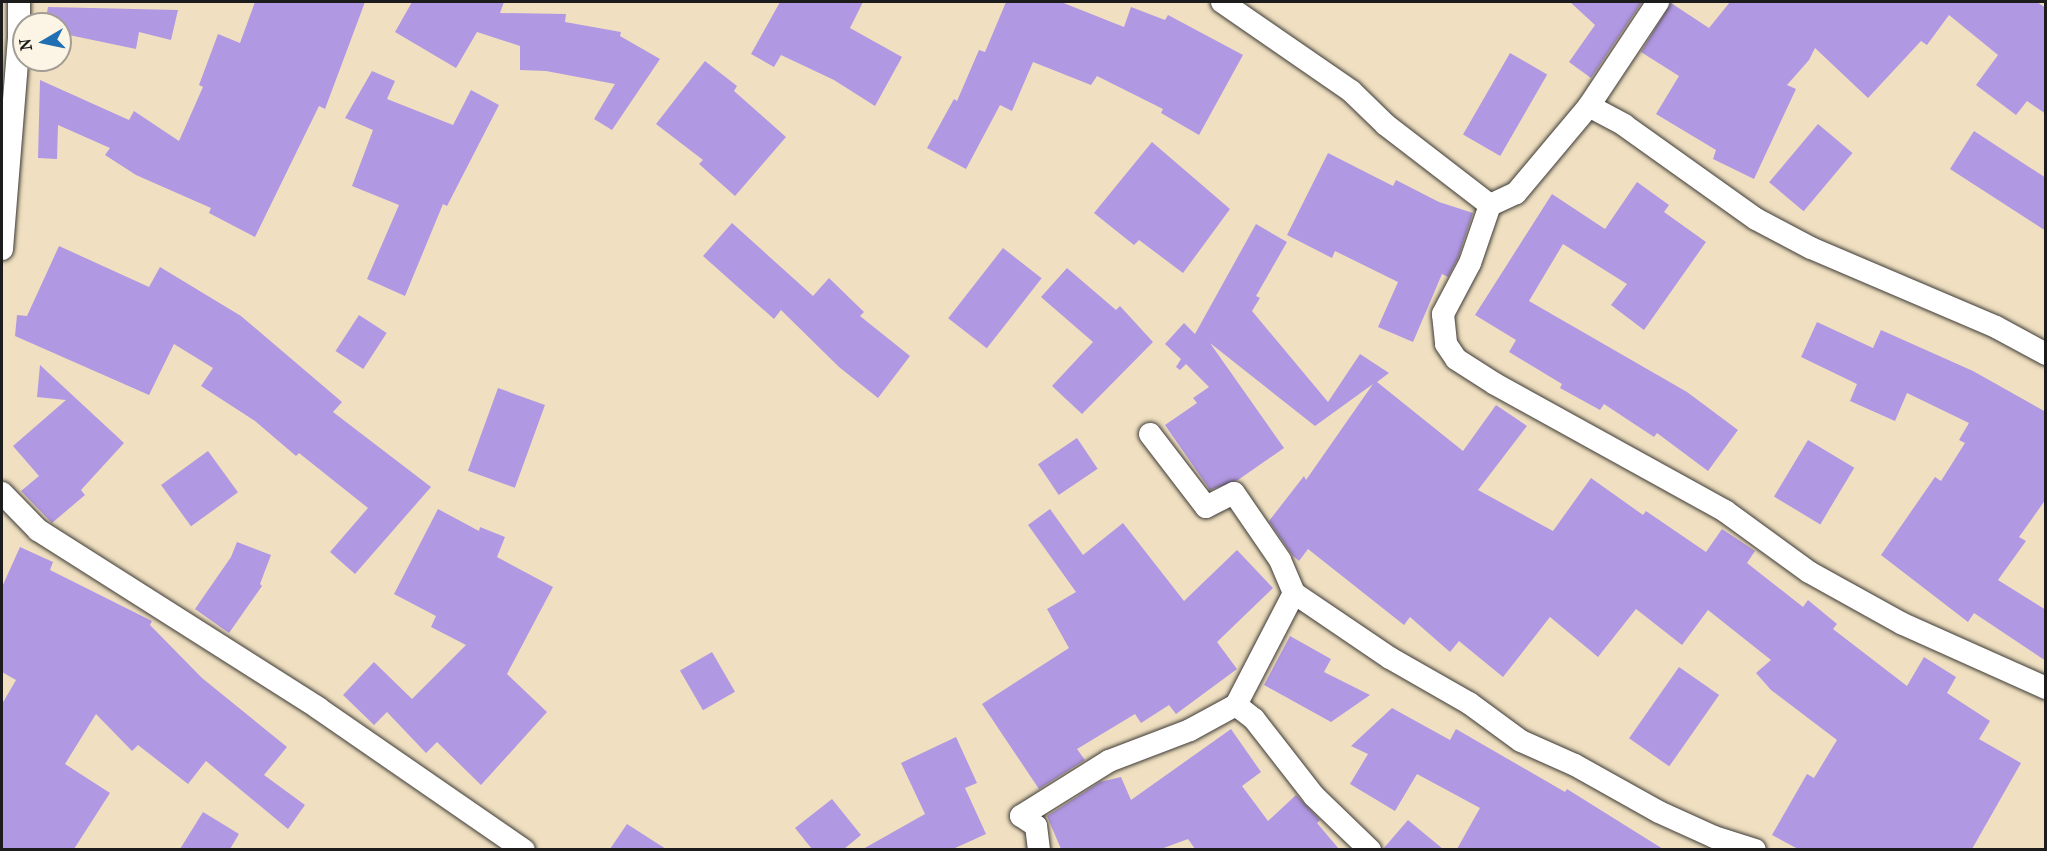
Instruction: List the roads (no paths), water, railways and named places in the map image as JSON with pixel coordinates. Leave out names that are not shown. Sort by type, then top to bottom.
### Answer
[{"type":"street","points":[[2,249],[20,38],[19,2]]},
{"type":"street","points":[[1222,2],[1351,91],[1386,125],[1490,205]]},
{"type":"street","points":[[1658,2],[1589,106],[1516,193],[1490,205],[1470,263],[1443,314],[1446,344],[1456,359],[1626,459],[1725,512],[1809,572],[1903,624],[2046,688]]},
{"type":"street","points":[[1589,106],[1624,125],[1756,219],[1811,248],[1996,327],[2046,354]]},
{"type":"street","points":[[1150,434],[1206,507],[1234,493],[1280,560],[1294,593],[1390,658],[1469,703],[1521,741],[1677,820],[1714,837],[1755,849]]},
{"type":"street","points":[[2,493],[38,530],[318,708],[524,849]]},
{"type":"street","points":[[1038,849],[1036,826],[1021,816],[1108,761],[1190,730],[1236,705],[1294,593]]},
{"type":"street","points":[[1236,705],[1254,719],[1314,796],[1370,849]]}]
